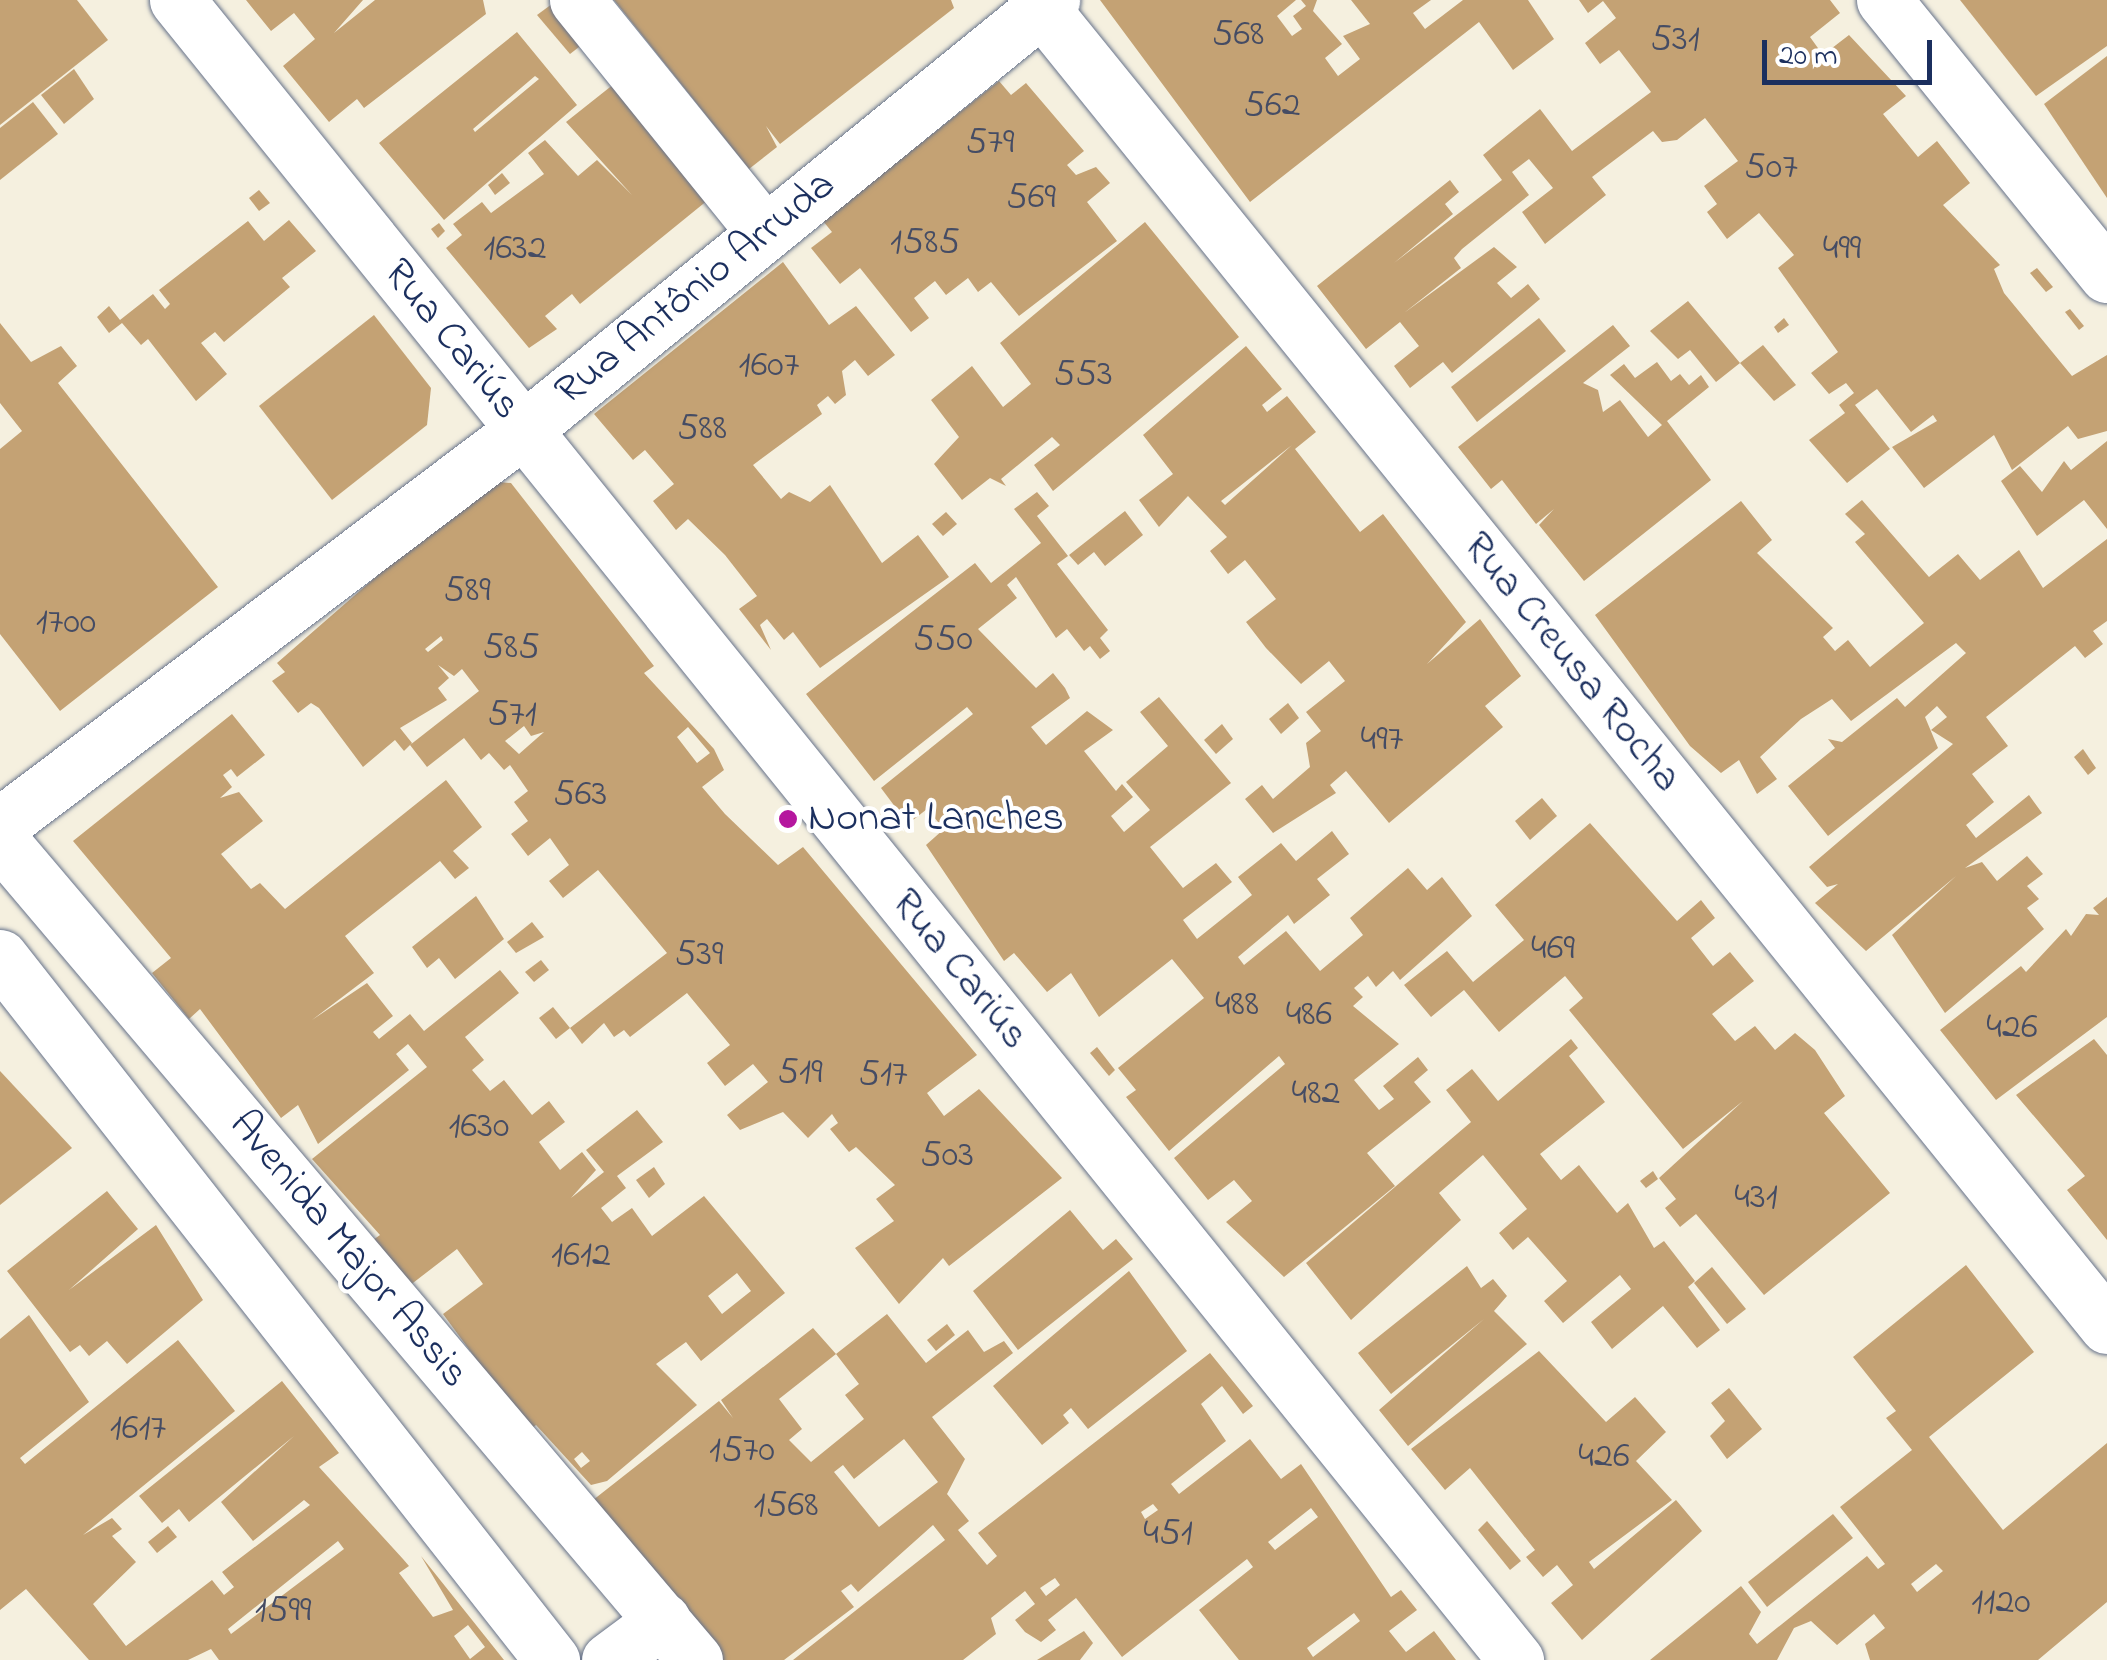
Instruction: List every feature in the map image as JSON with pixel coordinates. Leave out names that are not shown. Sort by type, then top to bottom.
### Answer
[{"type":"street","name":"Rua Cariús","points":[[176,0],[1516,1660]]},
{"type":"street","points":[[577,0],[765,233]]},
{"type":"street","points":[[1884,0],[2107,275]]},
{"type":"street","name":"Rua Antônio Arruda","points":[[0,824],[523,430],[1043,3]]},
{"type":"street","name":"Rua Creusa Rocha","points":[[1043,3],[2107,1326]]},
{"type":"street","name":"Avenida Major Assis","points":[[0,840],[679,1640]]},
{"type":"street","name":"Avenida Major Assis","points":[[0,957],[552,1660]]},
{"type":"street","points":[[609,1660],[679,1640]]},
{"type":"building","points":[[0,0],[77,0],[108,40],[0,125]]},
{"type":"building","points":[[246,0],[363,0],[334,33],[375,0],[483,0],[486,14],[364,108],[357,99],[329,122],[283,66],[315,39],[294,13],[271,31]]},
{"type":"building","points":[[614,0],[951,0],[954,8],[780,144],[766,126],[777,147],[749,169]]},
{"type":"building","points":[[1100,0],[1296,0],[1277,16],[1292,36],[1302,29],[1293,16],[1306,6],[1301,0],[1317,0],[1313,11],[1342,44],[1325,58],[1338,76],[1360,59],[1343,36],[1370,24],[1351,0],[1431,0],[1413,13],[1425,29],[1463,0],[1528,0],[1554,39],[1513,70],[1479,22],[1250,202]]},
{"type":"building","points":[[1579,0],[1830,0],[1840,13],[1810,37],[1823,55],[1849,35],[1906,96],[1883,114],[1918,157],[1937,141],[1970,183],[1943,205],[2000,265],[1994,269],[2004,293],[2072,376],[2107,355],[2107,431],[2078,439],[2068,426],[2012,470],[1994,435],[1924,488],[1892,447],[1937,421],[1933,415],[1911,432],[1877,389],[1855,405],[1890,449],[1847,483],[1809,440],[1845,413],[1839,405],[1854,393],[1846,383],[1829,394],[1811,373],[1838,352],[1778,268],[1794,255],[1759,213],[1727,239],[1707,212],[1717,204],[1704,186],[1738,161],[1705,118],[1677,140],[1662,142],[1653,131],[1592,177],[1606,195],[1545,244],[1522,212],[1553,188],[1529,159],[1512,172],[1529,195],[1462,249],[1454,258],[1461,268],[1404,313],[1494,247],[1517,267],[1497,283],[1511,298],[1528,284],[1540,299],[1452,373],[1443,362],[1410,388],[1394,366],[1419,346],[1400,322],[1366,349],[1317,286],[1450,180],[1459,192],[1445,204],[1453,214],[1394,263],[1502,180],[1483,155],[1540,109],[1572,151],[1651,92],[1619,50],[1600,64],[1585,43],[1616,18],[1603,1],[1588,13]]},
{"type":"building","points":[[1960,0],[2107,0],[2107,46],[2036,96]]},
{"type":"building","points":[[556,1],[588,40],[570,54],[537,15]]},
{"type":"building","points":[[517,32],[577,105],[444,220],[379,143]],"holes":[[[535,76],[539,79],[475,132],[473,129]]]},
{"type":"building","points":[[2107,56],[2107,198],[2044,104]]},
{"type":"building","points":[[74,69],[94,99],[64,124],[41,95]]},
{"type":"building","points":[[624,76],[719,191],[580,304],[572,294],[545,316],[557,329],[529,348],[446,248],[462,235],[453,224],[482,202],[491,213],[544,174],[528,153],[545,140],[578,176],[597,160],[632,195],[566,122]]},
{"type":"building","points":[[999,81],[1011,95],[1026,83],[1084,151],[1067,165],[1076,175],[1096,167],[1110,183],[1087,202],[1117,241],[1019,316],[991,282],[978,292],[968,278],[946,295],[935,281],[914,298],[929,318],[911,332],[860,268],[840,284],[811,248],[832,232],[823,221]]},
{"type":"building","points":[[33,102],[58,134],[0,180],[0,128]]},
{"type":"building","points":[[502,173],[510,183],[495,195],[488,185]]},
{"type":"building","points":[[259,190],[270,203],[259,211],[249,198]]},
{"type":"building","points":[[289,220],[316,251],[282,278],[290,287],[224,342],[215,332],[201,343],[227,374],[196,401],[148,339],[141,345],[122,323],[109,333],[97,317],[109,306],[120,320],[153,294],[165,309],[170,304],[159,290],[248,221],[264,241]]},
{"type":"building","points":[[1145,222],[1239,337],[1053,491],[1034,465],[1060,445],[1052,437],[1001,479],[1006,486],[990,478],[962,500],[934,464],[959,437],[931,400],[972,366],[1003,407],[1031,384],[1000,343]]},
{"type":"building","points":[[439,223],[445,231],[438,238],[431,229]]},
{"type":"building","points":[[783,262],[829,325],[856,306],[895,355],[868,376],[855,360],[842,371],[846,395],[835,404],[828,396],[817,405],[822,414],[753,465],[781,499],[789,492],[810,502],[830,485],[882,563],[918,535],[949,577],[820,668],[793,632],[784,640],[767,619],[760,625],[771,650],[739,609],[757,596],[725,555],[688,519],[676,530],[653,501],[674,484],[645,450],[633,460],[594,414]]},
{"type":"building","points":[[2037,268],[2053,287],[2046,292],[2030,273]]},
{"type":"building","points":[[1688,301],[1740,363],[1716,382],[1690,350],[1678,359],[1650,331]]},
{"type":"building","points":[[2070,309],[2084,326],[2079,330],[2065,312]]},
{"type":"building","points":[[374,315],[431,388],[427,425],[332,500],[259,406]]},
{"type":"building","points":[[1539,318],[1566,351],[1477,422],[1451,387]]},
{"type":"building","points":[[1784,318],[1789,325],[1778,333],[1774,327]]},
{"type":"building","points":[[0,323],[31,362],[61,346],[77,366],[58,383],[218,587],[60,711],[0,634],[0,449],[22,431],[0,403]]},
{"type":"building","points":[[1613,325],[1630,346],[1583,383],[1598,390],[1603,412],[1620,400],[1648,437],[1662,425],[1610,375],[1624,364],[1635,378],[1657,362],[1671,381],[1680,374],[1689,385],[1701,375],[1709,387],[1667,421],[1711,480],[1584,581],[1539,525],[1554,509],[1536,524],[1502,480],[1491,489],[1458,447]]},
{"type":"building","points":[[1763,345],[1796,385],[1774,401],[1740,363]]},
{"type":"building","points":[[1246,346],[1282,389],[1262,405],[1267,412],[1287,396],[1316,432],[1295,449],[1360,532],[1383,514],[1466,622],[1427,664],[1480,619],[1521,676],[1485,706],[1503,727],[1389,823],[1346,771],[1330,785],[1336,793],[1273,833],[1245,799],[1262,785],[1273,799],[1310,767],[1306,743],[1321,731],[1306,712],[1345,681],[1329,661],[1301,684],[1266,648],[1246,622],[1276,599],[1245,560],[1228,574],[1210,551],[1227,537],[1188,496],[1159,527],[1139,500],[1173,474],[1143,435]],"holes":[[[1292,445],[1225,505],[1221,501]]]},
{"type":"building","points":[[2107,441],[2107,529],[2084,500],[2037,536],[2001,481],[2020,466],[2042,492],[2064,461],[2071,470]]},
{"type":"building","points":[[486,481],[511,483],[654,666],[644,673],[714,749],[724,770],[702,787],[778,865],[803,847],[977,1055],[927,1093],[944,1116],[979,1089],[1062,1178],[949,1266],[943,1258],[899,1304],[855,1248],[894,1221],[876,1199],[895,1185],[856,1147],[849,1152],[830,1129],[838,1123],[832,1114],[808,1138],[783,1112],[740,1130],[727,1115],[768,1082],[753,1064],[725,1086],[707,1063],[730,1045],[687,993],[630,1037],[624,1030],[614,1037],[604,1023],[582,1044],[570,1028],[667,953],[598,870],[563,898],[549,881],[569,865],[550,838],[528,856],[511,834],[528,821],[514,802],[528,791],[510,765],[504,770],[489,753],[481,760],[464,738],[427,767],[410,745],[404,751],[395,740],[363,767],[319,708],[311,703],[298,713],[272,681],[285,672],[277,663]],"holes":[[[441,636],[443,640],[428,652],[425,649]],[[438,665],[454,676],[462,669],[479,691],[412,743],[400,728],[447,700],[438,688],[449,678]],[[524,726],[531,736],[544,732],[519,754],[505,741]],[[688,727],[710,753],[697,763],[677,737]]]},
{"type":"building","points":[[1037,492],[1049,506],[1037,516],[1068,556],[1057,564],[1108,630],[1100,638],[1110,651],[1100,659],[1090,646],[1084,651],[1067,629],[1056,638],[1016,577],[1007,585],[1017,598],[978,629],[1036,688],[1053,673],[1065,688],[1070,698],[1031,727],[1046,745],[1087,711],[1113,730],[1084,751],[1116,791],[1122,784],[1133,797],[1111,816],[1124,832],[1150,810],[1126,782],[1168,746],[1140,712],[1159,697],[1231,783],[1150,847],[1183,888],[1216,863],[1232,882],[1183,920],[1197,939],[1252,895],[1238,877],[1281,843],[1296,861],[1332,831],[1349,854],[1317,879],[1330,895],[1294,924],[1288,915],[1238,957],[1244,965],[1286,931],[1320,971],[1363,935],[1350,918],[1408,868],[1427,890],[1442,877],[1472,916],[1400,980],[1393,971],[1376,987],[1368,976],[1354,988],[1363,997],[1353,1006],[1399,1044],[1354,1080],[1379,1110],[1394,1099],[1383,1086],[1418,1057],[1428,1070],[1414,1082],[1431,1102],[1367,1153],[1395,1186],[1284,1277],[1226,1222],[1252,1201],[1234,1180],[1208,1200],[1174,1158],[1285,1064],[1279,1056],[1169,1151],[1126,1097],[1136,1090],[1118,1068],[1204,998],[1172,959],[1099,1017],[1071,973],[1047,992],[1014,953],[1004,961],[926,845],[944,829],[927,809],[908,824],[881,788],[973,714],[967,707],[874,781],[806,694],[975,563],[991,583],[1041,543],[1014,509]]},
{"type":"building","points":[[1862,500],[1929,577],[1958,554],[1980,580],[2019,550],[2043,588],[2107,539],[2107,621],[2093,631],[2103,644],[2085,658],[2075,646],[1986,717],[2008,746],[1972,774],[1994,802],[1966,825],[1976,838],[2029,795],[2042,813],[1965,868],[1982,862],[1997,881],[2027,856],[2043,874],[2027,886],[2039,899],[2027,908],[2044,929],[1945,1013],[1892,935],[1956,876],[1866,951],[1815,903],[1838,884],[1827,887],[1809,867],[1953,744],[1931,730],[1947,717],[1937,706],[1925,717],[1938,748],[1828,836],[1788,786],[1835,748],[1828,739],[1842,742],[1897,698],[1905,707],[1966,653],[1956,643],[1851,721],[1832,699],[1801,719],[1760,757],[1777,779],[1757,794],[1739,760],[1721,773],[1690,746],[1595,615],[1741,501],[1772,540],[1757,553],[1833,628],[1823,637],[1835,651],[1848,640],[1870,667],[1924,623],[1855,542],[1865,534],[1845,514]]},
{"type":"building","points":[[1125,511],[1143,535],[1105,566],[1094,552],[1078,565],[1069,555]]},
{"type":"building","points":[[946,512],[957,524],[943,536],[932,524]]},
{"type":"building","points":[[1288,703],[1299,718],[1281,734],[1269,719]]},
{"type":"building","points":[[232,714],[265,755],[237,777],[231,769],[223,775],[232,787],[220,798],[239,792],[263,821],[221,854],[251,889],[260,883],[285,909],[446,780],[482,827],[453,851],[469,868],[455,879],[440,861],[345,936],[374,973],[312,1020],[367,983],[393,1016],[373,1032],[379,1039],[410,1014],[424,1031],[500,970],[519,993],[465,1037],[484,1060],[472,1070],[490,1091],[504,1080],[532,1115],[549,1101],[565,1122],[539,1142],[560,1170],[582,1152],[596,1170],[571,1198],[604,1172],[586,1150],[637,1110],[663,1142],[617,1176],[626,1188],[601,1208],[612,1222],[632,1208],[652,1236],[704,1196],[785,1293],[701,1361],[686,1342],[656,1364],[697,1405],[607,1481],[591,1485],[536,1425],[529,1431],[443,1314],[483,1284],[457,1249],[409,1286],[373,1240],[380,1235],[312,1159],[427,1067],[408,1044],[396,1054],[409,1070],[318,1144],[298,1105],[281,1118],[200,1009],[189,1019],[152,973],[171,958],[73,841]],"holes":[[[737,1273],[751,1291],[722,1314],[708,1296]],[[582,1452],[590,1461],[581,1468],[574,1459]]]},
{"type":"building","points":[[1222,724],[1233,739],[1216,754],[1204,740]]},
{"type":"building","points":[[2083,749],[2096,768],[2088,775],[2074,757]]},
{"type":"building","points":[[1542,798],[1557,816],[1530,840],[1515,821]]},
{"type":"building","points":[[1590,823],[1677,921],[1701,900],[1715,918],[1691,938],[1713,966],[1730,952],[1754,981],[1712,1014],[1735,1041],[1755,1026],[1775,1050],[1795,1033],[1815,1050],[1845,1096],[1824,1113],[1890,1193],[1764,1295],[1696,1214],[1680,1227],[1665,1208],[1676,1199],[1659,1178],[1743,1101],[1683,1149],[1569,1010],[1583,998],[1565,976],[1499,1032],[1464,990],[1431,1017],[1404,985],[1447,951],[1473,982],[1524,940],[1495,905]]},
{"type":"building","points":[[476,896],[504,939],[455,979],[439,958],[427,968],[412,947]]},
{"type":"building","points":[[2107,897],[2107,1017],[1996,1100],[1940,1030],[2021,966],[2026,972],[2066,929],[2071,936],[2086,914],[2099,915],[2093,908]]},
{"type":"building","points":[[532,922],[544,937],[516,953],[507,942]]},
{"type":"building","points":[[541,960],[549,970],[534,982],[525,972]]},
{"type":"building","points":[[553,1007],[570,1028],[556,1039],[539,1018]]},
{"type":"building","points":[[1571,1039],[1578,1048],[1569,1056],[1605,1102],[1540,1154],[1561,1180],[1579,1165],[1617,1213],[1628,1203],[1654,1248],[1664,1241],[1695,1281],[1688,1287],[1720,1330],[1697,1348],[1663,1306],[1612,1349],[1591,1322],[1631,1289],[1620,1275],[1563,1323],[1544,1301],[1567,1281],[1528,1237],[1513,1250],[1499,1233],[1527,1209],[1483,1155],[1439,1193],[1461,1220],[1351,1320],[1306,1263],[1471,1122],[1446,1090],[1472,1069],[1498,1101]]},
{"type":"building","points":[[2094,1039],[2107,1055],[2107,1240],[2067,1190],[2085,1176],[2016,1095]]},
{"type":"building","points":[[1097,1047],[1115,1070],[1109,1076],[1090,1053]]},
{"type":"building","points":[[0,1071],[72,1148],[0,1205]]},
{"type":"building","points":[[654,1167],[665,1184],[649,1198],[636,1180]]},
{"type":"building","points":[[1653,1171],[1658,1179],[1646,1188],[1640,1181]]},
{"type":"building","points":[[107,1191],[138,1229],[69,1290],[156,1225],[203,1300],[127,1364],[107,1341],[89,1356],[80,1345],[70,1352],[7,1271]]},
{"type":"building","points":[[1070,1210],[1103,1250],[1116,1239],[1133,1259],[1018,1350],[973,1291]]},
{"type":"building","points":[[1966,1265],[2034,1352],[1929,1437],[2003,1530],[2107,1443],[2107,1602],[2038,1660],[1870,1660],[1865,1644],[1885,1628],[1874,1614],[1837,1645],[1811,1621],[1794,1628],[1777,1660],[1650,1660],[1741,1586],[1761,1612],[1749,1634],[1757,1644],[1867,1556],[1878,1569],[1885,1564],[1840,1507],[1912,1450],[1886,1418],[1896,1411],[1853,1357]],"holes":[[[1936,1564],[1943,1571],[1917,1592],[1911,1584]]]},
{"type":"building","points":[[1467,1266],[1481,1288],[1493,1279],[1507,1296],[1494,1311],[1527,1344],[1408,1446],[1379,1410],[1484,1319],[1391,1394],[1358,1353]]},
{"type":"building","points":[[1712,1267],[1746,1309],[1727,1324],[1694,1283]]},
{"type":"building","points":[[1129,1271],[1187,1351],[1088,1429],[1071,1408],[1063,1415],[1069,1423],[1042,1445],[993,1386]]},
{"type":"building","points":[[887,1314],[926,1363],[968,1330],[984,1352],[1004,1341],[1013,1353],[932,1417],[965,1459],[947,1494],[969,1521],[958,1530],[987,1565],[997,1556],[978,1533],[1210,1353],[1253,1406],[1243,1414],[1222,1386],[1201,1404],[1226,1441],[1171,1484],[1179,1494],[1250,1439],[1281,1479],[1301,1464],[1391,1597],[1401,1590],[1417,1610],[1389,1631],[1406,1652],[1434,1631],[1456,1660],[1239,1660],[1199,1610],[1253,1567],[1247,1559],[1122,1657],[1076,1598],[1048,1620],[1056,1630],[1041,1642],[1025,1632],[1015,1620],[1035,1604],[1025,1591],[991,1618],[996,1634],[963,1660],[793,1660],[945,1540],[933,1525],[858,1592],[851,1584],[841,1591],[854,1607],[784,1660],[723,1660],[588,1504],[719,1401],[733,1418],[721,1400],[813,1328],[836,1354]],"holes":[[[836,1354],[859,1384],[845,1395],[864,1419],[811,1462],[789,1440],[802,1429],[779,1399]],[[904,1439],[938,1482],[879,1527],[834,1472],[843,1465],[854,1479]],[[1153,1504],[1158,1510],[1145,1519],[1141,1512]],[[1311,1508],[1318,1517],[1275,1550],[1268,1542]],[[1055,1578],[1060,1585],[1046,1596],[1040,1588]],[[1354,1613],[1360,1621],[1313,1657],[1307,1648]]]},
{"type":"building","points":[[29,1315],[89,1402],[20,1458],[25,1464],[178,1340],[235,1411],[83,1535],[112,1518],[122,1529],[112,1536],[136,1562],[93,1604],[126,1646],[212,1580],[224,1595],[234,1587],[222,1572],[310,1505],[304,1500],[253,1541],[221,1502],[294,1436],[189,1522],[179,1509],[162,1523],[139,1496],[282,1381],[339,1453],[319,1467],[409,1566],[399,1573],[433,1617],[453,1610],[421,1556],[504,1660],[219,1660],[211,1649],[188,1660],[89,1660],[26,1589],[0,1610],[0,1339]],"holes":[[[338,1541],[344,1549],[231,1634],[228,1629]],[[468,1625],[485,1647],[470,1659],[454,1636]]]},
{"type":"building","points":[[947,1324],[955,1335],[936,1351],[927,1340]]},
{"type":"building","points":[[1539,1351],[1606,1422],[1635,1397],[1666,1432],[1636,1461],[1672,1500],[1589,1562],[1594,1569],[1676,1500],[1702,1531],[1582,1640],[1551,1603],[1573,1585],[1557,1565],[1543,1577],[1526,1557],[1535,1550],[1470,1468],[1445,1490],[1411,1449]]},
{"type":"building","points":[[1729,1388],[1762,1429],[1727,1459],[1710,1436],[1725,1421],[1711,1403]]},
{"type":"building","points":[[1833,1514],[1853,1538],[1767,1607],[1748,1582]]},
{"type":"building","points":[[1487,1521],[1521,1561],[1510,1570],[1478,1530]]},
{"type":"building","points":[[168,1526],[177,1537],[157,1553],[148,1542]]},
{"type":"building","points":[[1084,1631],[1093,1643],[1080,1660],[1037,1660]]},
{"type":"place","name":"Nonat Lanches","points":[[788,819]]}]
